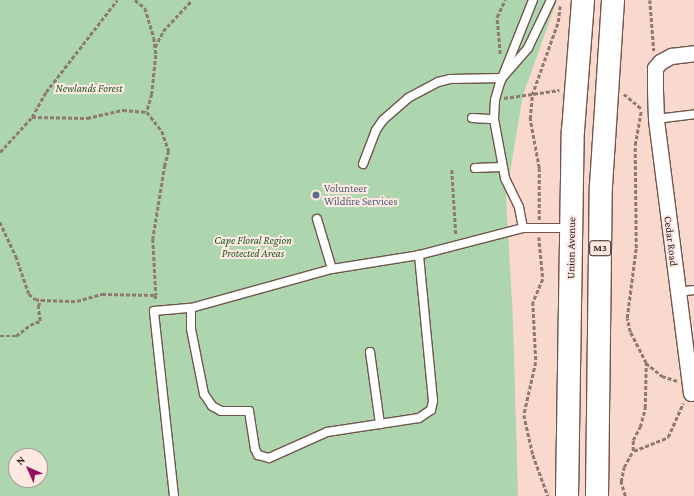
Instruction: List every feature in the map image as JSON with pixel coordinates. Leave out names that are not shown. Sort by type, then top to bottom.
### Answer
[{"type":"highway","name":"Union Avenue","points":[[568,496],[573,131],[583,0]]},
{"type":"highway","name":"M3","points":[[597,496],[601,186],[609,43],[613,0]]},
{"type":"highway","points":[[598,385],[592,367],[586,327],[584,248],[579,236],[571,228],[584,208],[602,70],[609,43]]},
{"type":"street","points":[[655,68],[671,56],[694,53]]},
{"type":"street","name":"Cedar Road","points":[[655,68],[656,120],[690,388]]},
{"type":"lane","points":[[523,228],[519,207],[501,167],[494,120],[495,100],[532,0]]},
{"type":"lane","points":[[363,164],[376,130],[408,98],[438,82],[450,79],[502,78],[528,48],[551,0]]},
{"type":"lane","points":[[656,120],[694,114]]},
{"type":"lane","points":[[472,118],[494,120]]},
{"type":"lane","points":[[475,168],[501,167]]},
{"type":"lane","points":[[317,219],[332,269]]},
{"type":"lane","points":[[174,496],[154,311],[191,308],[332,269],[420,255],[523,228],[571,228]]},
{"type":"lane","points":[[191,308],[191,329],[204,394],[212,406],[221,411],[249,411],[252,440],[255,449],[263,458],[276,456],[327,432],[419,418],[431,410],[433,401],[420,255]]},
{"type":"lane","points":[[678,292],[694,290]]},
{"type":"lane","points":[[370,352],[380,424]]},
{"type":"path","points":[[0,152],[32,117],[46,92],[118,0]]},
{"type":"path","points":[[135,0],[145,8],[155,48],[152,94],[147,112]]},
{"type":"path","points":[[155,48],[163,32],[192,0]]},
{"type":"path","points":[[502,78],[497,17],[505,0]]},
{"type":"path","points":[[548,496],[533,455],[524,415],[536,362],[533,302],[543,279],[539,228],[539,168],[530,119],[532,95],[558,22],[561,0]]},
{"type":"path","points":[[650,0],[655,68]]},
{"type":"path","points":[[625,496],[621,482],[624,466],[634,451],[668,437],[690,388],[668,379],[646,363],[630,332],[627,318],[636,248],[635,145],[642,109],[655,89]]},
{"type":"path","points":[[532,95],[559,90]]},
{"type":"path","points":[[622,93],[656,120]]},
{"type":"path","points":[[32,117],[87,118],[123,110],[147,112],[162,130],[169,151],[164,165],[154,240],[156,295],[154,311]]},
{"type":"path","points":[[452,170],[457,246]]},
{"type":"path","points":[[0,222],[16,256],[30,294],[34,299],[77,301],[102,294],[156,295]]},
{"type":"path","points":[[0,336],[16,336],[30,325],[40,322],[38,306],[41,300]]},
{"type":"path","points":[[634,451],[633,440],[640,428],[645,408],[646,363]]},
{"type":"green space","name":"Cape Floral Region Protected Areas","points":[[0,0],[557,0],[523,95],[506,197],[513,320],[518,496],[0,496]]},
{"type":"place","name":"Volunteer Wildfire Services","points":[[316,195]]},
{"type":"park label","name":"Newlands Forest","points":[[89,88]]}]
